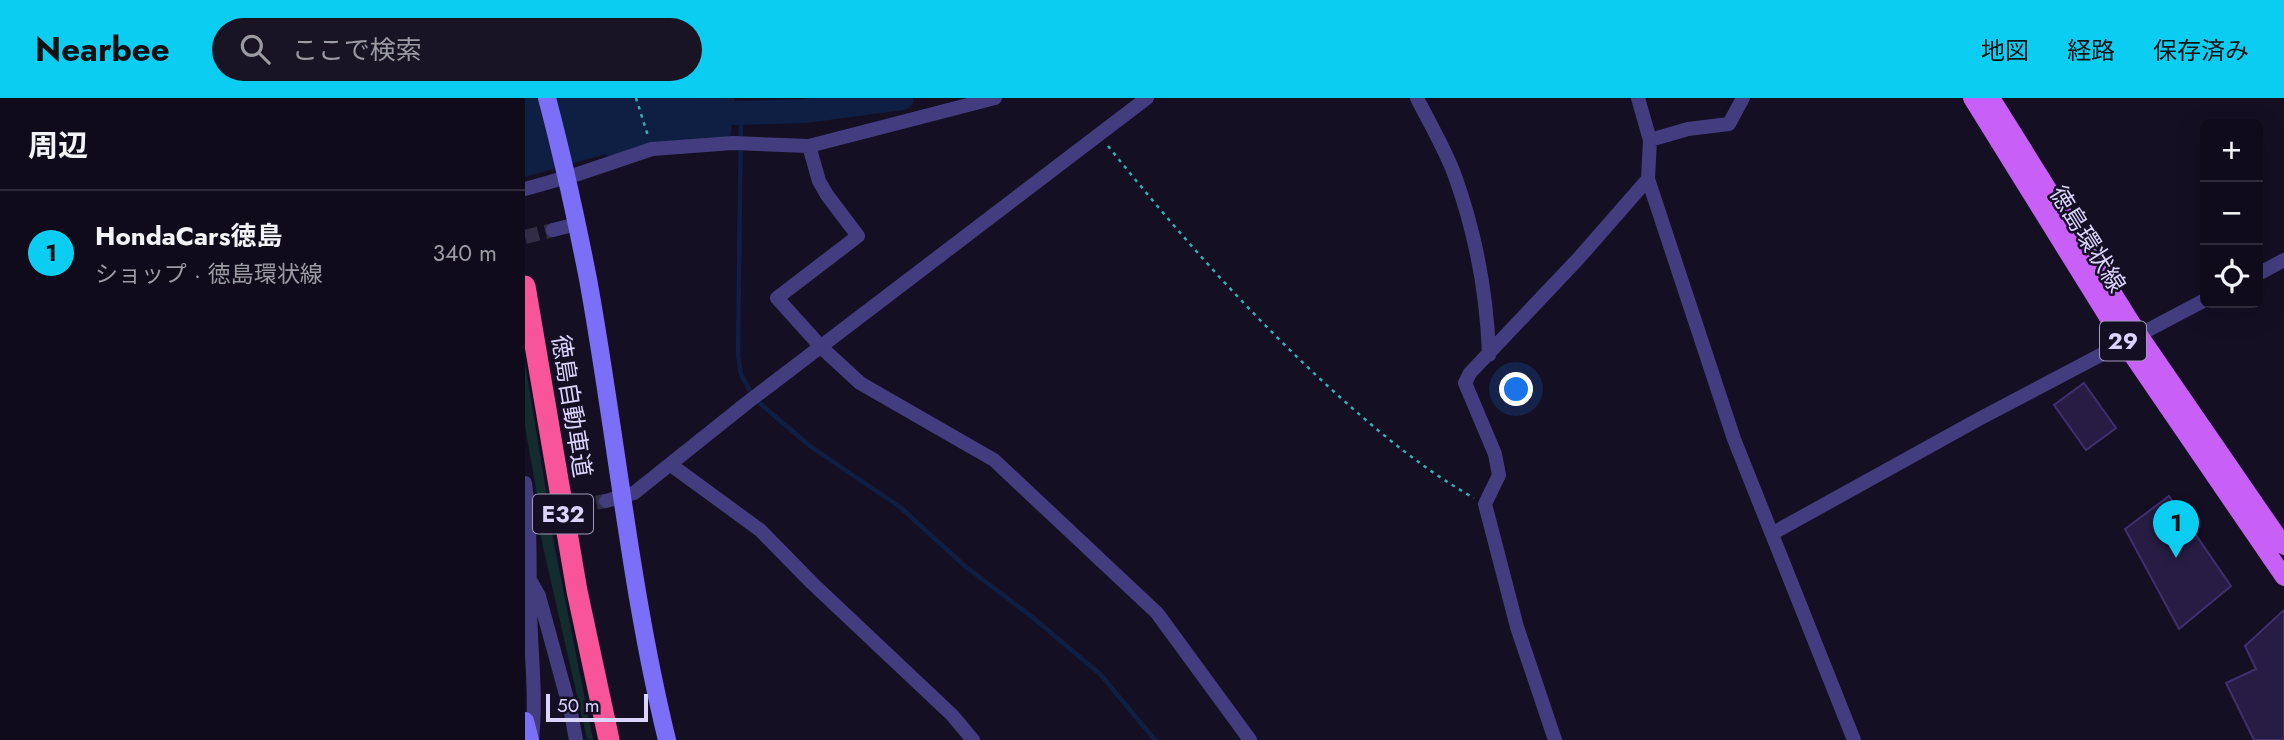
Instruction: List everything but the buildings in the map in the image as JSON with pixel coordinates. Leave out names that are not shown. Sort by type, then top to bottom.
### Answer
[{"type":"highway","name":"徳島自動車道","points":[[525,286],[577,591],[609,740]]},
{"type":"main road","name":"徳島環状線","points":[[1972,98],[2132,339],[2284,577]]},
{"type":"main road","name":"徳島環状線","points":[[1991,98],[2132,339],[2284,546]]},
{"type":"street","points":[[547,98],[566,171],[588,281],[614,499],[667,740]]},
{"type":"street","points":[[525,189],[566,171],[652,149],[741,144],[809,146],[995,98]]},
{"type":"street","points":[[614,499],[634,493],[748,402],[1147,98]]},
{"type":"street","points":[[1417,98],[1454,174],[1470,224],[1487,323],[1489,355]]},
{"type":"street","points":[[1637,98],[1650,140],[1649,179],[1734,439],[1854,740]]},
{"type":"street","points":[[1650,140],[1688,129],[1729,124],[1743,98]]},
{"type":"street","points":[[809,146],[819,181],[857,236],[777,298],[822,348],[860,383],[994,460],[1157,613],[1250,740]]},
{"type":"street","points":[[1555,740],[1517,626],[1485,504],[1499,475],[1495,454],[1465,383],[1471,373],[1649,179]]},
{"type":"street","points":[[554,230],[577,224]]},
{"type":"street","points":[[2263,271],[2284,260]]},
{"type":"street","points":[[1773,533],[2200,303]]},
{"type":"street","points":[[671,465],[760,530],[951,715],[973,740]]},
{"type":"street","points":[[525,483],[530,515],[535,714],[531,740]]},
{"type":"street","points":[[530,515],[547,512]]},
{"type":"street","points":[[530,579],[539,596],[576,740]]},
{"type":"street","points":[[525,722],[531,740]]},
{"type":"path","points":[[636,98],[650,143]]},
{"type":"path","points":[[1099,135],[1164,215],[1257,317],[1306,366],[1380,434],[1439,478],[1485,504]]},
{"type":"green space","points":[[525,363],[548,503],[537,495],[525,426]]},
{"type":"green space","points":[[549,518],[593,740],[587,739],[543,547],[540,531],[544,520]]},
{"type":"water","points":[[525,98],[735,98],[730,139],[683,140],[653,145],[608,157],[606,154],[525,177]]},
{"type":"waterway","points":[[700,114],[805,111],[902,98]]},
{"type":"waterway","points":[[741,114],[738,355],[741,374],[749,389],[762,405],[810,446],[900,507],[966,567],[1031,616],[1100,674],[1155,740]]},
{"type":"tunnel","points":[[525,237],[553,230]]},
{"type":"tunnel","points":[[555,510],[606,501]]},
{"type":"place","name":"HondaCars徳島","points":[[2176,558]]}]
